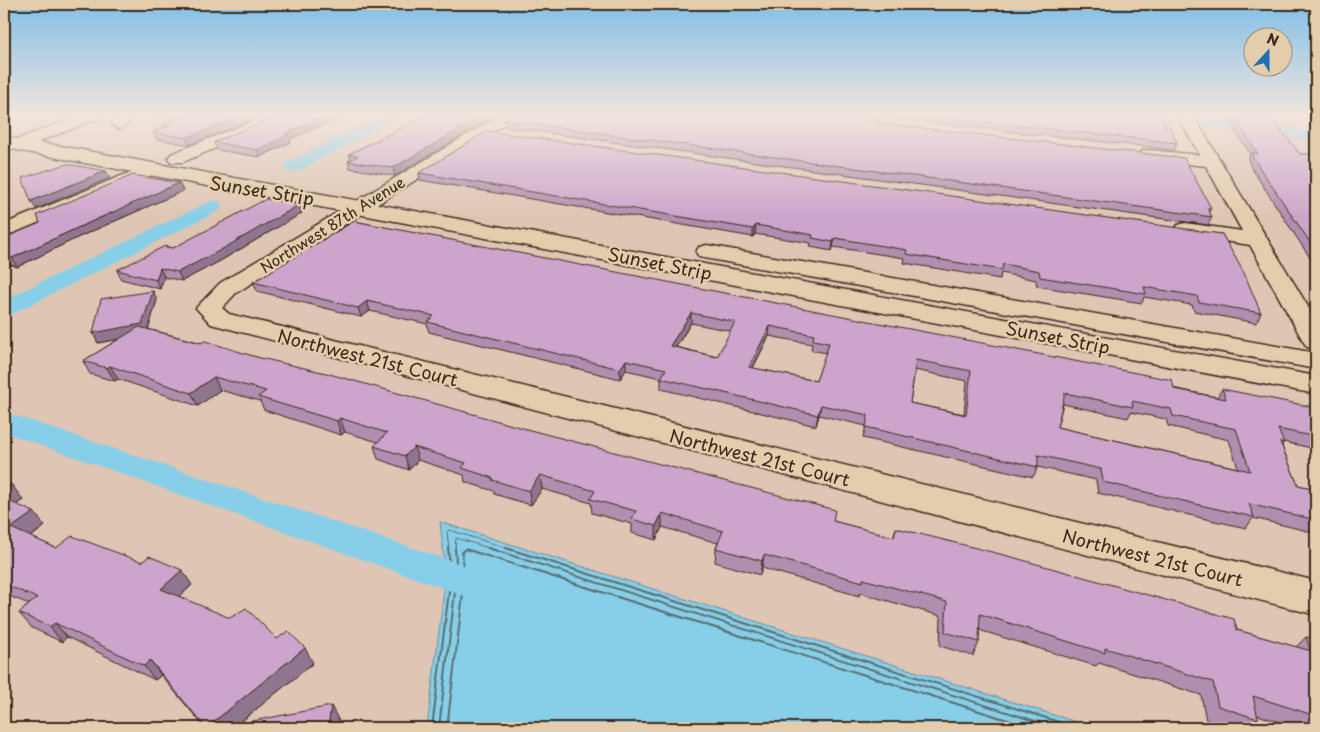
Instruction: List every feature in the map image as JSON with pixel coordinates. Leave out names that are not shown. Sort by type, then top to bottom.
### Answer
[{"type":"street","name":"Sunset Strip","points":[[63,149],[148,170],[359,207],[1316,385]]},
{"type":"street","name":"Sunset Strip","points":[[131,149],[1316,361]]},
{"type":"street","points":[[177,158],[198,149]]},
{"type":"street","name":"Northwest 87th Avenue","points":[[208,308],[228,288],[455,149]]},
{"type":"street","points":[[1205,149],[1316,341]]},
{"type":"street","points":[[1134,153],[1213,162]]},
{"type":"street","points":[[4,231],[148,170]]},
{"type":"street","points":[[1168,227],[1257,240]]},
{"type":"street","name":"Northwest 21st Court","points":[[208,308],[220,319],[1316,598]]},
{"type":"water","points":[[440,522],[1095,728],[427,728],[446,575]]},
{"type":"building","points":[[359,149],[425,149],[393,168],[348,161],[358,156],[349,154]]},
{"type":"building","points":[[458,149],[617,149],[1222,234],[1244,273],[1261,313],[1199,302],[1197,296],[1144,287],[1146,294],[1040,277],[1039,271],[1003,264],[1002,270],[906,254],[907,250],[835,238],[833,242],[812,238],[813,235],[756,225],[753,229],[419,173]]},
{"type":"building","points":[[717,149],[1107,149],[1184,158],[1211,208],[1207,208],[1212,217]]},
{"type":"building","points":[[1255,149],[1296,149],[1300,154],[1316,154],[1316,251],[1251,153],[1258,154]]},
{"type":"building","points":[[67,164],[106,171],[31,201],[22,178]]},
{"type":"building","points":[[133,175],[179,183],[12,258],[4,258],[4,238],[40,223],[37,215]]},
{"type":"building","points":[[266,199],[299,205],[178,272],[160,268],[156,280],[117,270],[167,245],[166,247],[173,248]]},
{"type":"building","points":[[354,221],[1172,380],[1174,389],[1226,399],[1222,389],[1313,407],[1316,413],[1316,437],[1278,429],[1284,443],[1280,442],[1298,485],[1316,489],[1316,520],[1249,504],[1254,517],[1213,508],[1103,482],[1101,469],[1038,455],[1038,467],[866,427],[868,415],[821,405],[818,415],[661,378],[666,369],[626,360],[620,369],[427,322],[434,316],[367,301],[358,308],[253,282]],"holes":[[[691,313],[735,322],[717,357],[670,346]],[[770,326],[814,335],[813,340],[829,343],[816,381],[749,367]],[[916,360],[971,371],[966,415],[910,403]],[[1065,393],[1133,407],[1132,401],[1171,409],[1173,416],[1236,429],[1250,471],[1057,427]]]},
{"type":"building","points":[[153,291],[142,324],[93,333],[101,299]]},
{"type":"building","points":[[139,327],[201,343],[205,341],[256,357],[326,373],[530,430],[835,510],[833,521],[894,537],[896,528],[1008,556],[1234,619],[1237,630],[1311,651],[1306,637],[1316,640],[1316,716],[1253,696],[1258,719],[1218,706],[1213,682],[1105,648],[1105,653],[980,614],[979,642],[945,632],[947,602],[863,579],[863,582],[764,555],[762,561],[716,548],[723,531],[662,513],[656,526],[632,519],[636,511],[590,499],[595,491],[540,475],[529,491],[492,480],[493,478],[462,468],[466,463],[414,447],[405,456],[374,446],[387,433],[340,418],[337,421],[258,397],[266,391],[214,377],[191,393],[110,366],[107,368],[83,361]]},
{"type":"building","points":[[4,482],[12,485],[4,491]]},
{"type":"building","points":[[4,499],[34,512],[11,528],[56,548],[72,536],[142,562],[149,556],[182,570],[161,589],[230,618],[246,608],[277,639],[288,631],[305,648],[206,728],[150,660],[144,666],[55,623],[50,627],[19,613],[37,598],[4,584]]},
{"type":"building","points":[[331,706],[328,728],[216,728]]},
{"type":"waterway","points":[[292,167],[328,149]]},
{"type":"waterway","points":[[4,309],[213,206]]},
{"type":"waterway","points":[[4,422],[481,586]]}]
